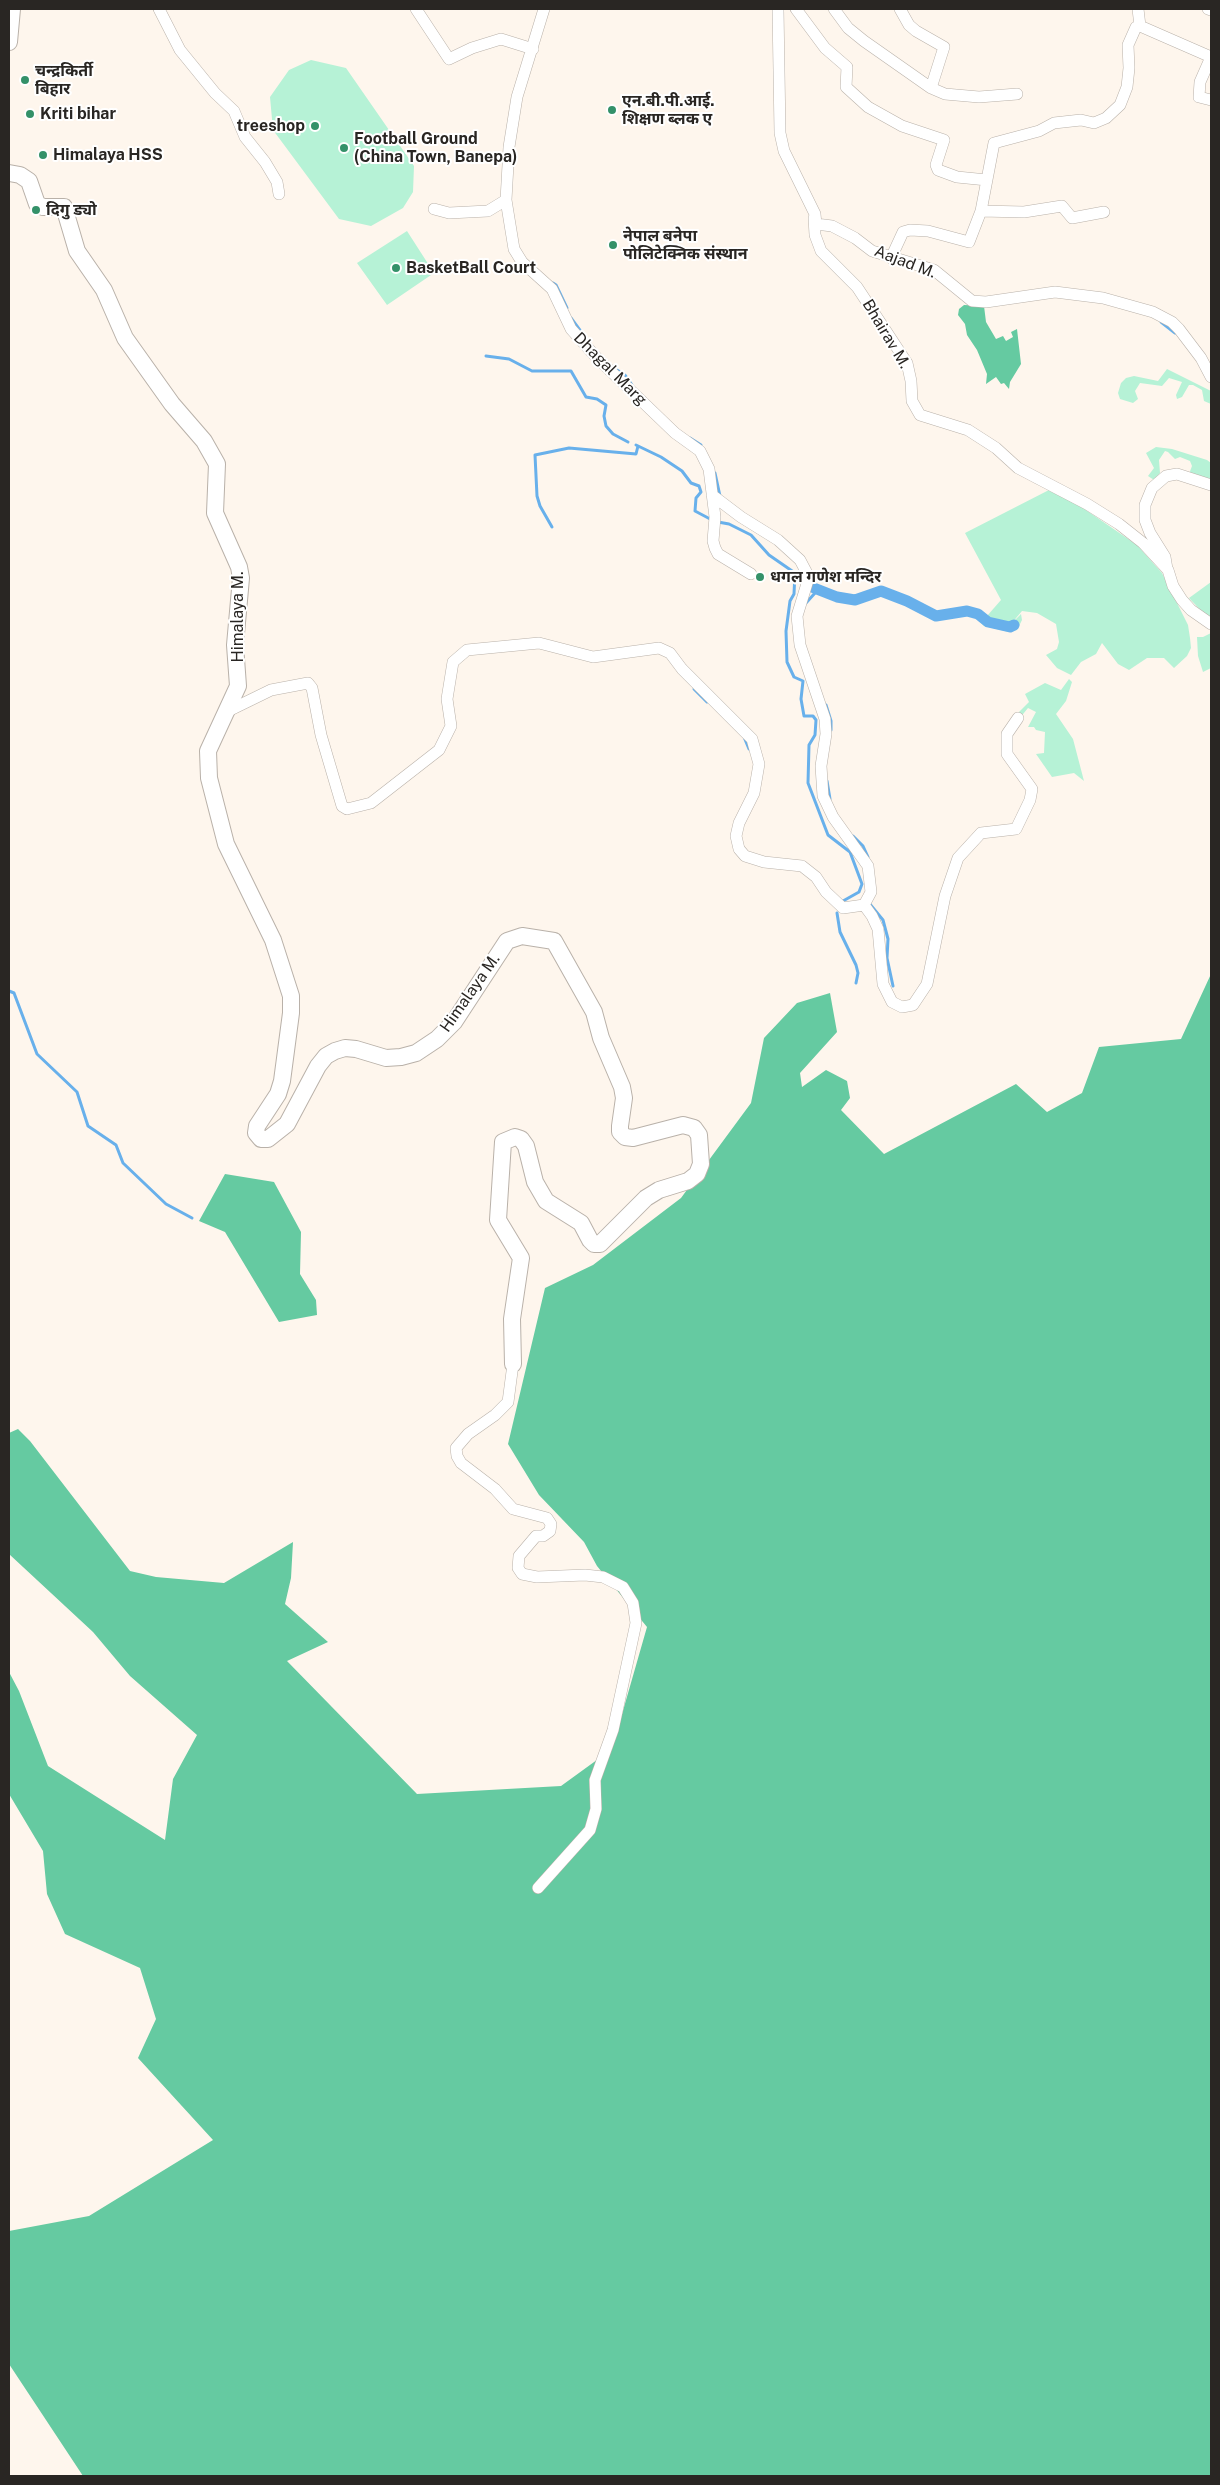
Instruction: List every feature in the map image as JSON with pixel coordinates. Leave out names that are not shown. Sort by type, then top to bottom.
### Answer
[{"type":"street","points":[[9,42],[12,9]]},
{"type":"street","points":[[158,9],[180,50],[215,92],[234,111],[245,137],[265,162],[277,182],[279,194]]},
{"type":"street","points":[[416,9],[449,59],[472,48],[501,39],[533,49]]},
{"type":"street","name":"Dhagal Marg","points":[[544,9],[517,97],[509,147],[506,200],[514,249],[522,262],[552,289],[571,330],[597,358],[675,433],[700,451],[709,469],[715,517],[713,540],[718,554],[751,574]]},
{"type":"street","name":"Aajad M.","points":[[778,9],[780,133],[784,151],[815,214],[816,224],[832,226],[855,238],[872,251],[934,270],[972,301],[986,302],[1055,292],[1103,298],[1153,312],[1172,322],[1179,329],[1201,358],[1211,376]]},
{"type":"street","points":[[796,9],[825,48],[847,67],[846,87],[868,106],[902,126],[944,140],[936,165],[938,170],[957,177],[988,180]]},
{"type":"street","points":[[834,9],[848,28],[931,88],[945,94],[979,97],[1017,94]]},
{"type":"street","points":[[900,9],[909,24],[916,31],[944,47],[931,88]]},
{"type":"street","points":[[1138,9],[1140,26]]},
{"type":"street","points":[[891,258],[902,232],[910,230],[928,231],[969,242],[981,211],[994,144],[1039,131],[1054,123],[1081,120],[1094,123],[1106,118],[1120,105],[1127,87],[1128,45],[1136,27],[1140,26]]},
{"type":"street","points":[[1140,26],[1211,57],[1200,82],[1200,97],[1211,100]]},
{"type":"street","name":"Himalaya M.","points":[[9,173],[20,175],[29,180],[37,204],[43,207],[64,207],[76,251],[104,290],[125,338],[172,404],[204,441],[217,464],[215,513],[239,567],[241,578],[235,645],[238,686],[208,752],[207,764],[210,787],[226,844],[273,940],[291,996],[292,1012],[282,1081],[278,1094],[257,1126],[256,1134],[261,1139],[268,1139],[287,1124],[318,1066],[326,1056],[335,1051],[345,1048],[356,1049],[386,1058],[401,1057],[416,1052],[437,1039],[454,1022],[507,941],[522,936],[554,941],[594,1012],[600,1038],[622,1087],[624,1098],[620,1132],[625,1137],[633,1138],[687,1126],[694,1128],[699,1136],[701,1164],[697,1174],[692,1178],[659,1190],[646,1198],[600,1244],[594,1244],[581,1223],[554,1207],[539,1192],[526,1146],[522,1139],[514,1137],[503,1142],[498,1220],[521,1258],[512,1319],[513,1364]]},
{"type":"street","points":[[434,209],[449,213],[488,211],[506,200]]},
{"type":"street","points":[[981,211],[1024,212],[1062,206],[1072,218],[1104,212]]},
{"type":"street","name":"Bhairav M.","points":[[815,214],[815,235],[821,250],[856,287],[907,363],[911,381],[912,401],[920,415],[955,424],[996,448],[1018,468],[1088,504],[1120,524],[1143,543],[1168,570]]},
{"type":"street","points":[[1211,485],[1177,474],[1166,476],[1152,488],[1145,506],[1145,520],[1150,534],[1165,557],[1173,586],[1191,610],[1211,624]]},
{"type":"street","points":[[712,495],[741,517],[778,540],[800,560],[809,577],[797,616],[800,645],[825,719],[826,734],[821,766],[823,796],[833,817],[868,866],[871,892],[864,905]]},
{"type":"street","points":[[226,712],[271,690],[308,683],[312,688],[321,735],[342,806],[347,810],[371,803],[439,750],[451,726],[447,699],[453,662],[467,650],[539,643],[593,657],[659,648],[670,653],[682,669],[752,740],[759,764],[754,792],[739,823],[736,836],[739,849],[745,856],[764,862],[802,866],[816,877],[826,892],[844,908],[864,905]]},
{"type":"street","points":[[864,905],[872,916],[878,930],[883,984],[892,1002],[902,1007],[913,1005],[927,984],[945,896],[958,858],[981,833],[1016,829],[1030,800],[1032,789],[1007,754],[1007,734],[1018,718]]},
{"type":"street","points":[[513,1364],[508,1402],[495,1415],[468,1434],[456,1448],[457,1456],[461,1463],[495,1489],[514,1509],[547,1518],[551,1524],[550,1531],[543,1536],[536,1536],[519,1556],[518,1568],[522,1574],[537,1577],[585,1575],[603,1577],[623,1587],[633,1603],[636,1623],[613,1730],[595,1780],[596,1810],[590,1830],[538,1888]]},
{"type":"green space","name":"Football Ground (China Town, Banepa)","points":[[311,60],[346,68],[414,166],[413,192],[403,208],[371,226],[339,219],[273,130],[270,97],[289,70]]},
{"type":"green space","name":"BasketBall Court","points":[[407,231],[434,273],[387,305],[357,263]]},
{"type":"green space","points":[[964,305],[984,306],[986,322],[996,339],[1003,336],[1006,341],[1013,337],[1011,332],[1017,329],[1021,364],[1010,382],[1009,389],[1004,383],[1001,384],[996,377],[986,384],[987,374],[977,350],[967,335],[965,324],[958,315],[959,309]]},
{"type":"green space","points":[[1167,369],[1211,391],[1211,404],[1204,401],[1202,390],[1193,385],[1189,385],[1182,397],[1177,399],[1176,395],[1182,382],[1169,378],[1162,386],[1140,383],[1135,391],[1138,399],[1133,403],[1120,399],[1118,393],[1121,383],[1126,378],[1134,376],[1158,381]]},
{"type":"green space","points":[[1156,447],[1172,449],[1207,460],[1211,463],[1211,482],[1189,474],[1192,466],[1190,461],[1180,457],[1175,459],[1165,451],[1159,460],[1160,473],[1154,480],[1148,476],[1154,468],[1146,453]]},
{"type":"green space","points":[[1049,490],[1080,506],[1137,545],[1162,573],[1188,625],[1190,638],[1191,648],[1187,656],[1174,668],[1164,658],[1147,658],[1129,670],[1118,664],[1102,643],[1096,654],[1081,662],[1071,675],[1057,668],[1046,655],[1057,649],[1059,642],[1056,624],[1037,613],[1022,611],[1011,624],[1021,614],[1022,620],[1017,630],[1009,632],[984,626],[974,616],[948,615],[944,620],[939,619],[938,614],[942,611],[960,608],[976,610],[987,616],[1001,600],[965,533]]},
{"type":"green space","points":[[1211,582],[1211,621],[1189,598]]},
{"type":"green space","points":[[1211,633],[1211,668],[1203,672],[1198,656],[1197,637],[1203,637]]},
{"type":"green space","points":[[1069,679],[1072,682],[1066,701],[1056,714],[1073,739],[1084,781],[1074,773],[1052,777],[1036,754],[1044,753],[1045,732],[1036,730],[1034,727],[1028,727],[1036,712],[1028,708],[1019,719],[1013,718],[1029,702],[1025,694],[1045,683],[1061,690]]},
{"type":"green space","points":[[1211,974],[1211,2476],[83,2476],[9,2364],[9,2231],[89,2216],[213,2140],[138,2058],[156,2019],[140,1968],[65,1934],[47,1894],[43,1851],[9,1794],[9,1672],[19,1691],[48,1766],[165,1840],[173,1779],[197,1735],[130,1676],[93,1632],[9,1554],[9,1433],[18,1429],[30,1441],[130,1571],[156,1577],[224,1583],[293,1542],[291,1578],[285,1604],[328,1642],[287,1661],[417,1794],[561,1786],[612,1749],[647,1627],[597,1566],[584,1542],[539,1495],[508,1444],[545,1288],[593,1265],[681,1198],[751,1103],[764,1038],[797,1003],[830,993],[837,1032],[800,1073],[802,1087],[826,1070],[847,1081],[850,1098],[841,1110],[884,1154],[1016,1084],[1047,1112],[1082,1093],[1099,1047],[1181,1039]]},
{"type":"green space","points":[[225,1174],[274,1182],[301,1232],[300,1274],[316,1300],[317,1315],[279,1322],[225,1232],[199,1221]]},
{"type":"waterway","points":[[553,283],[556,285],[567,308]]},
{"type":"waterway","points":[[571,318],[582,333]]},
{"type":"waterway","points":[[1161,322],[1175,333]]},
{"type":"waterway","points":[[486,356],[509,359],[532,371],[571,371],[586,397],[597,399],[606,405],[604,416],[606,426],[613,434],[628,442]]},
{"type":"waterway","points":[[617,370],[625,375],[632,385]]},
{"type":"waterway","points":[[690,438],[701,445]]},
{"type":"waterway","points":[[636,445],[661,457],[682,471],[691,483],[699,486],[701,492],[696,498],[695,511],[712,520]]},
{"type":"waterway","points":[[552,527],[540,506],[537,496],[535,455],[569,448],[636,454],[638,446]]},
{"type":"waterway","points":[[715,473],[720,496]]},
{"type":"waterway","points":[[718,522],[729,524],[751,535],[769,555],[795,573],[794,594],[790,601],[786,631],[787,662],[794,677],[803,681],[801,699],[804,716],[813,716],[816,720],[815,735],[809,745],[808,783],[828,835],[850,852],[862,884],[859,892],[843,901]]},
{"type":"waterway","points":[[806,603],[815,593],[814,588]]},
{"type":"waterway","points":[[814,588],[837,597],[855,600],[881,591],[907,601],[936,616],[967,611],[978,614],[988,622],[1010,627],[1014,625]]},
{"type":"waterway","points":[[694,689],[707,702]]},
{"type":"waterway","points":[[826,705],[831,721],[831,730]]},
{"type":"waterway","points":[[744,737],[749,749]]},
{"type":"waterway","points":[[827,781],[830,799]]},
{"type":"waterway","points":[[853,836],[863,846],[868,857]]},
{"type":"waterway","points":[[869,903],[883,920],[888,939],[887,958],[893,986]]},
{"type":"waterway","points":[[837,913],[840,932],[856,965],[858,973],[856,983]]},
{"type":"waterway","points":[[9,991],[14,993],[37,1054],[77,1092],[88,1126],[116,1145],[123,1163],[166,1204],[192,1218]]},
{"type":"place","name":"चन्द्रकिर्ती बिहार","points":[[25,80]]},
{"type":"place","name":"एन.बी.पी.आई. शिक्षण ब्लक ए","points":[[612,110]]},
{"type":"place","name":"Kriti bihar","points":[[30,114]]},
{"type":"place","name":"treeshop","points":[[315,126]]},
{"type":"place","name":"Football Ground (China Town, Banepa)","points":[[344,148]]},
{"type":"place","name":"Himalaya HSS","points":[[43,155]]},
{"type":"place","name":"दिगु ड्यो","points":[[36,210]]},
{"type":"place","name":"नेपाल बनेपा पोलिटेक्निक संस्थान","points":[[613,245]]},
{"type":"place","name":"BasketBall Court","points":[[396,268]]},
{"type":"place","name":"धगल गणेश मन्दिर","points":[[760,577]]}]
